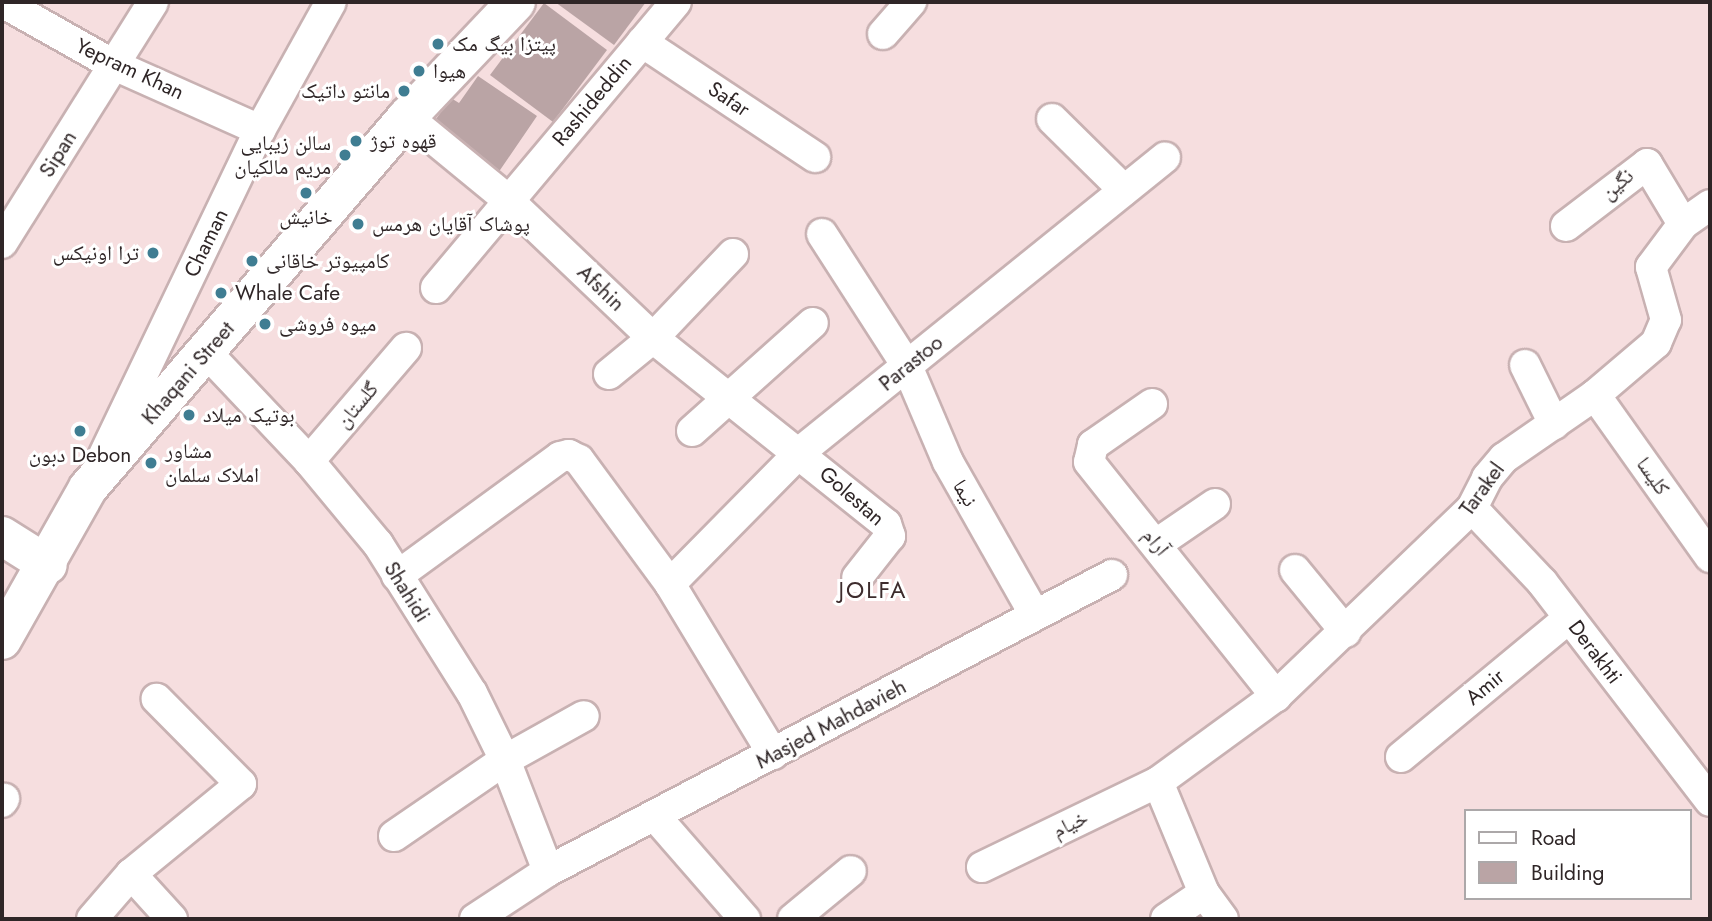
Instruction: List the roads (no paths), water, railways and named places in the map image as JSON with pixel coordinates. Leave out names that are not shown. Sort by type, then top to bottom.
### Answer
[{"type":"street","name":"Yepram Khan","points":[[2,2],[114,65],[260,130]]},
{"type":"street","name":"Sipan","points":[[2,243],[153,2]]},
{"type":"street","name":"Chaman","points":[[88,488],[260,130],[331,2]]},
{"type":"street","name":"Khaqani Street","points":[[2,640],[48,565],[88,488],[407,117],[516,2]]},
{"type":"street","name":"Rashideddin","points":[[436,288],[676,2]]},
{"type":"street","points":[[883,34],[907,3]]},
{"type":"street","name":"Safar","points":[[642,42],[815,157]]},
{"type":"street","name":"Afshin","points":[[407,117],[509,200],[653,338],[800,452]]},
{"type":"street","points":[[1052,118],[1124,190]]},
{"type":"street","name":"Parastoo","points":[[670,584],[800,452],[1165,157]]},
{"type":"street","name":"نگین","points":[[1566,226],[1640,164],[1647,164],[1683,224]]},
{"type":"street","name":"Tarakel","points":[[1158,782],[1276,696],[1346,632],[1472,508],[1494,468],[1595,395],[1664,331],[1666,320],[1651,267],[1683,224],[1710,205]]},
{"type":"street","name":"نیما","points":[[822,234],[906,366],[948,462],[1035,615]]},
{"type":"street","points":[[609,374],[653,338],[733,254]]},
{"type":"street","points":[[692,431],[813,323]]},
{"type":"street","name":"گلستان","points":[[309,461],[406,348]]},
{"type":"street","name":"Shahidi","points":[[206,352],[309,461],[377,544],[472,693],[505,760],[548,870]]},
{"type":"street","points":[[1525,365],[1554,424]]},
{"type":"street","name":"کلیسا","points":[[1595,395],[1710,557]]},
{"type":"street","name":"آرام","points":[[1153,404],[1088,452],[1089,462],[1157,543],[1276,696]]},
{"type":"street","name":"Golestan","points":[[800,452],[890,530],[890,536],[857,578]]},
{"type":"street","points":[[397,576],[560,457],[569,455],[579,460],[670,584],[773,754]]},
{"type":"street","points":[[1157,543],[1215,504]]},
{"type":"street","name":"Derakhti","points":[[1472,508],[1569,618],[1710,801]]},
{"type":"street","points":[[2,536],[48,565]]},
{"type":"street","points":[[1294,570],[1346,632]]},
{"type":"street","name":"Masjed Mahdavieh","points":[[475,919],[548,870],[1112,575]]},
{"type":"street","name":"Amir","points":[[1401,757],[1569,618]]},
{"type":"street","points":[[92,919],[131,874],[241,784],[157,699]]},
{"type":"street","points":[[394,836],[505,760],[584,716]]},
{"type":"street","points":[[1158,782],[1204,892],[1223,919]]},
{"type":"street","name":"خیام","points":[[982,867],[1158,782]]},
{"type":"street","points":[[655,816],[745,919]]},
{"type":"street","points":[[793,919],[851,871]]},
{"type":"street","points":[[131,874],[172,919]]},
{"type":"street","points":[[1166,919],[1204,892]]},
{"type":"place","name":"پیتزا بیگ مک","points":[[438,44]]},
{"type":"place","name":"هیوا","points":[[419,71]]},
{"type":"place","name":"مانتو داتیک","points":[[404,91]]},
{"type":"place","name":"قهوه توژ","points":[[356,141]]},
{"type":"place","name":"سالن زیبایی مریم مالکیان","points":[[345,155]]},
{"type":"place","name":"خانیش","points":[[306,193]]},
{"type":"place","name":"پوشاک آقایان هرمس","points":[[358,224]]},
{"type":"place","name":"ترا اونیکس","points":[[153,253]]},
{"type":"place","name":"کامپیوتر خاقانی","points":[[252,261]]},
{"type":"place","name":"Whale Cafe","points":[[221,293]]},
{"type":"place","name":"میوه فروشی","points":[[265,324]]},
{"type":"place","name":"بوتیک میلاد","points":[[189,415]]},
{"type":"place","name":"دبون Debon","points":[[80,431]]},
{"type":"place","name":"مشاور املاک سلمان","points":[[151,463]]},
{"type":"district","name":"JOLFA","points":[[873,590]]}]
